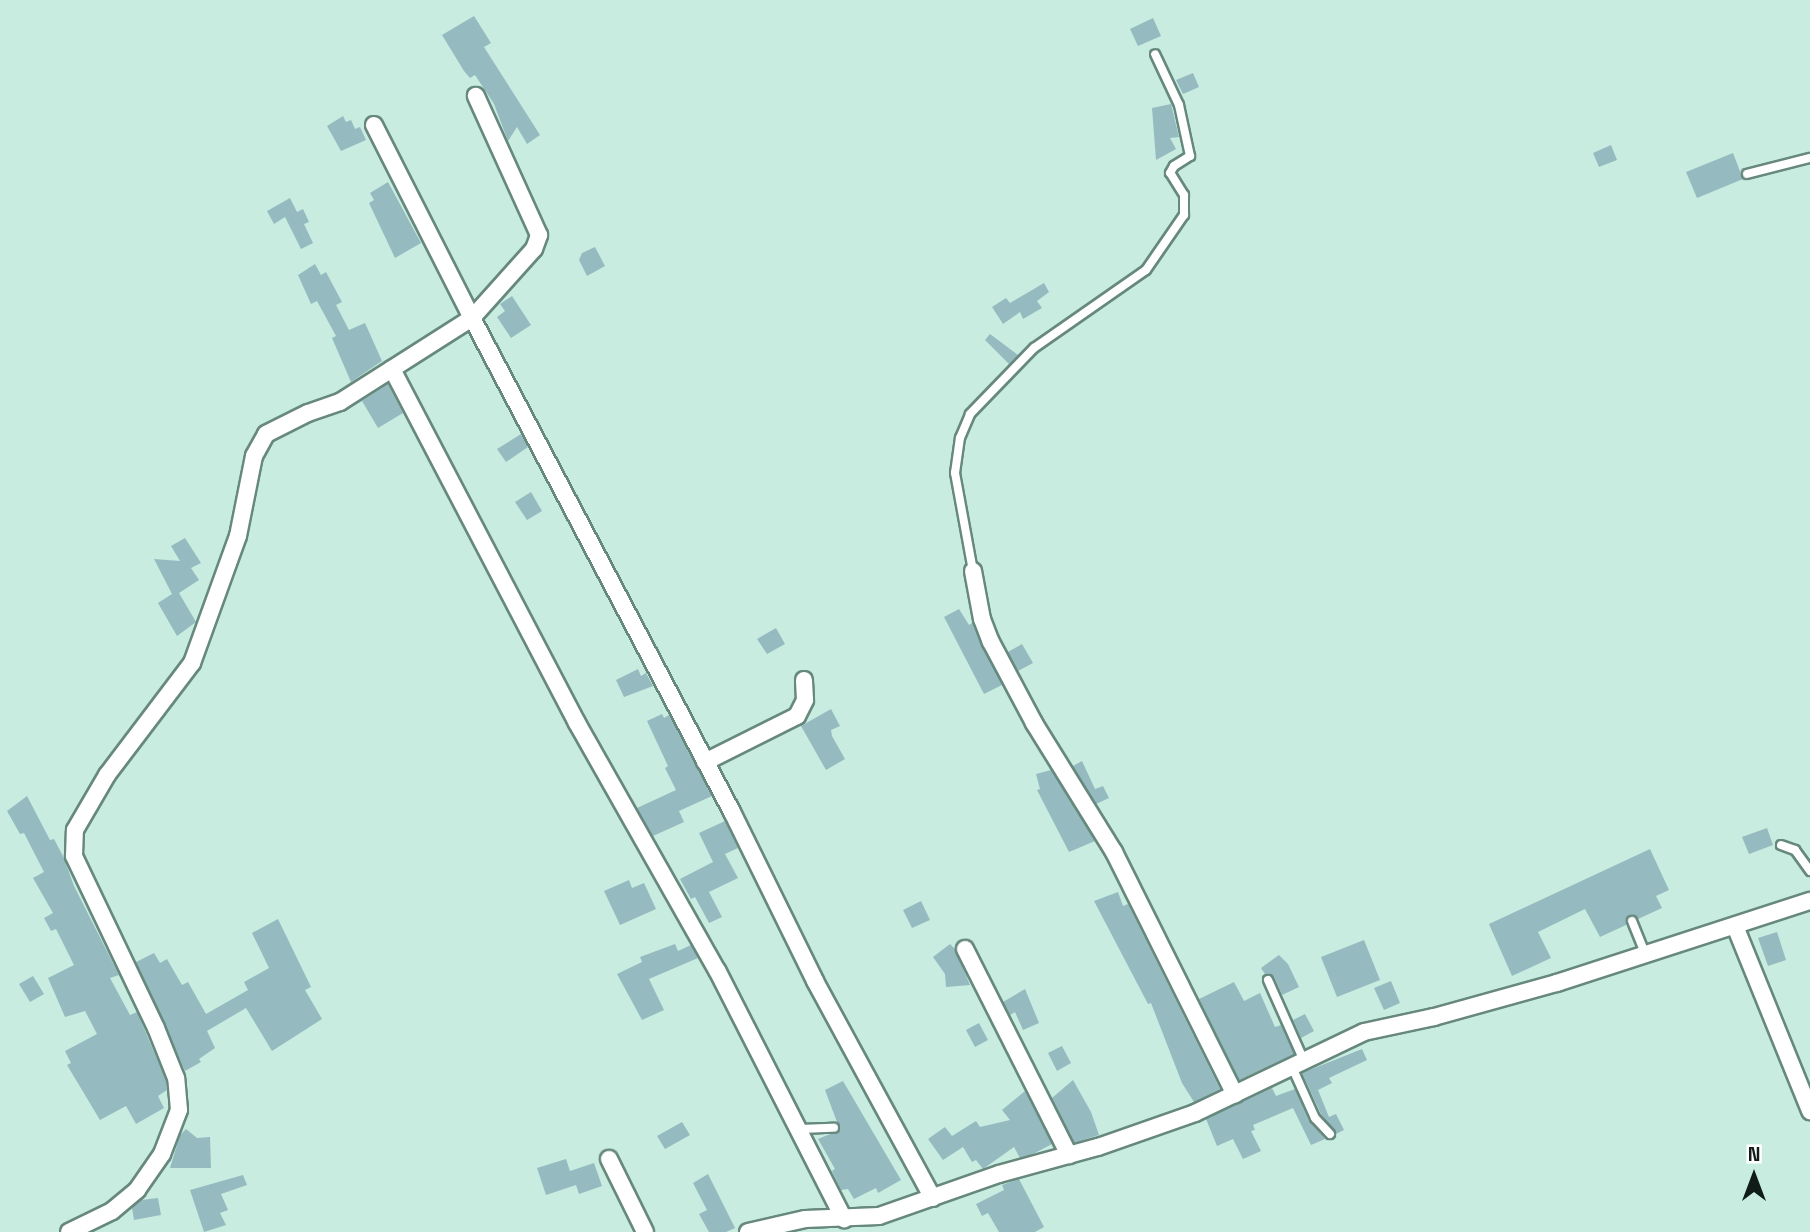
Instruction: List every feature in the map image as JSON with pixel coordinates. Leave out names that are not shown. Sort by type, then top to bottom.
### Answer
[{"type":"street","points":[[69,1232],[112,1211],[137,1190],[162,1154],[179,1110],[176,1078],[156,1028],[74,856],[75,830],[107,775],[192,663],[238,536],[257,446],[279,425],[340,402],[472,318],[534,249],[540,235],[476,96]]},
{"type":"street","points":[[374,125],[705,762],[815,982],[933,1198]]},
{"type":"street","points":[[392,369],[577,723],[717,970],[844,1219]]},
{"type":"street","points":[[973,571],[982,619],[991,642],[1034,723],[1114,852],[1235,1095]]},
{"type":"street","points":[[705,762],[797,716],[805,701],[804,680]]},
{"type":"street","points":[[748,1232],[805,1219],[879,1216],[999,1174],[1153,1128],[1235,1095],[1364,1032],[1446,1014],[1646,955],[1810,901]]},
{"type":"street","points":[[1735,926],[1810,1111]]},
{"type":"street","points":[[965,949],[1069,1155]]},
{"type":"street","points":[[608,1159],[645,1232]]},
{"type":"lane","points":[[973,571],[955,473],[960,438],[970,414],[1034,348],[1146,270],[1184,215],[1184,195],[1170,173],[1174,166],[1189,156],[1179,105],[1155,54]]},
{"type":"lane","points":[[1747,174],[1810,158]]},
{"type":"lane","points":[[1781,845],[1796,850],[1810,870]]},
{"type":"lane","points":[[1632,921],[1646,955]]},
{"type":"lane","points":[[1268,980],[1315,1118],[1330,1134]]},
{"type":"lane","points":[[798,1129],[834,1128]]},
{"type":"building","points":[[474,16],[491,43],[484,47],[540,135],[527,144],[517,127],[508,141],[494,104],[475,75],[470,78],[464,71],[442,35]]},
{"type":"building","points":[[1153,18],[1161,36],[1138,46],[1130,29]]},
{"type":"building","points":[[1193,73],[1199,87],[1183,94],[1176,80]]},
{"type":"building","points":[[1171,104],[1179,137],[1170,138],[1176,149],[1156,160],[1152,108]]},
{"type":"building","points":[[343,116],[346,122],[351,120],[355,129],[360,127],[366,140],[341,151],[327,126]]},
{"type":"building","points":[[1611,145],[1617,160],[1599,167],[1593,153]]},
{"type":"building","points":[[1733,153],[1743,179],[1697,198],[1686,172]]},
{"type":"building","points":[[388,182],[421,243],[395,258],[369,203],[374,200],[370,193]]},
{"type":"building","points":[[290,198],[297,212],[303,209],[309,222],[304,224],[313,243],[301,249],[285,217],[274,224],[267,211]]},
{"type":"building","points":[[595,247],[605,266],[587,276],[579,260],[582,253]]},
{"type":"building","points":[[315,264],[321,275],[326,272],[342,302],[336,305],[349,330],[365,323],[382,361],[351,382],[332,338],[336,336],[317,301],[311,304],[298,275]]},
{"type":"building","points":[[1044,283],[1049,292],[1037,301],[1042,308],[1023,319],[1020,312],[1003,324],[992,307],[1006,298],[1010,303]]},
{"type":"building","points":[[512,296],[531,325],[511,338],[497,317],[505,311],[500,304]]},
{"type":"building","points":[[990,334],[1018,355],[1009,364],[985,340]]},
{"type":"building","points":[[388,384],[403,413],[378,428],[362,401]]},
{"type":"building","points":[[521,434],[528,447],[506,462],[497,449]]},
{"type":"building","points":[[531,492],[542,511],[527,520],[515,502]]},
{"type":"building","points":[[185,538],[201,563],[191,568],[199,580],[179,593],[196,622],[177,636],[158,603],[172,594],[154,559],[180,561],[171,546]]},
{"type":"building","points":[[959,609],[969,625],[972,623],[1002,685],[984,694],[944,617]]},
{"type":"building","points":[[776,628],[785,644],[767,654],[757,639]]},
{"type":"building","points":[[1022,644],[1033,663],[1018,671],[1008,652]]},
{"type":"building","points":[[638,669],[641,676],[646,673],[653,686],[624,697],[616,680]]},
{"type":"building","points":[[831,709],[840,726],[831,730],[832,736],[845,759],[826,770],[801,726]]},
{"type":"building","points":[[662,714],[664,718],[669,715],[712,796],[679,811],[684,822],[653,836],[637,808],[676,790],[647,721]]},
{"type":"building","points":[[1082,761],[1095,789],[1103,786],[1109,798],[1096,804],[1073,766]]},
{"type":"building","points":[[1051,770],[1095,841],[1069,852],[1037,790],[1040,789],[1036,774]]},
{"type":"building","points":[[27,796],[50,840],[54,839],[64,858],[74,886],[119,975],[110,978],[130,1015],[137,1012],[166,1080],[167,1090],[158,1096],[164,1108],[136,1124],[126,1106],[100,1120],[67,1065],[71,1063],[65,1051],[97,1034],[85,1011],[65,1017],[48,978],[74,965],[56,929],[51,931],[44,918],[53,913],[33,878],[44,872],[24,833],[20,834],[7,811]]},
{"type":"building","points":[[725,821],[738,848],[725,854],[738,878],[709,892],[722,917],[709,923],[695,897],[691,899],[680,879],[713,862],[699,833]]},
{"type":"building","points":[[1767,828],[1773,845],[1749,854],[1742,837]]},
{"type":"building","points":[[1650,849],[1669,890],[1656,896],[1662,908],[1638,919],[1629,915],[1626,925],[1600,937],[1585,909],[1538,932],[1551,958],[1512,976],[1489,924]]},
{"type":"building","points":[[629,880],[632,888],[644,883],[656,909],[620,925],[604,891]]},
{"type":"building","points":[[1118,892],[1123,906],[1128,904],[1220,1089],[1194,1102],[1182,1083],[1151,1003],[1148,1004],[1094,901]]},
{"type":"building","points":[[921,901],[930,920],[912,928],[903,910]]},
{"type":"building","points":[[278,919],[311,987],[305,990],[322,1019],[272,1051],[246,1008],[207,1031],[215,1048],[199,1059],[201,1062],[185,1071],[136,962],[154,953],[160,963],[167,959],[182,985],[188,982],[206,1014],[248,990],[244,982],[269,968],[252,933]]},
{"type":"building","points":[[1777,932],[1786,960],[1768,966],[1758,938]]},
{"type":"building","points":[[1364,940],[1380,980],[1337,997],[1321,957]]},
{"type":"building","points":[[675,944],[678,951],[691,945],[698,958],[649,979],[664,1010],[642,1020],[617,974],[642,962],[640,957]]},
{"type":"building","points":[[950,944],[955,949],[970,985],[946,987],[945,974],[933,957]]},
{"type":"building","points":[[1279,955],[1288,964],[1299,987],[1282,995],[1274,977],[1265,974],[1261,968]]},
{"type":"building","points":[[33,976],[44,994],[30,1002],[19,984]]},
{"type":"building","points":[[1391,981],[1400,1003],[1384,1010],[1374,988]]},
{"type":"building","points":[[1234,982],[1244,1001],[1260,993],[1275,1027],[1281,1025],[1294,1054],[1239,1080],[1199,999]]},
{"type":"building","points":[[1025,989],[1039,1023],[1023,1030],[1015,1012],[1010,1015],[1003,1002]]},
{"type":"building","points":[[1305,1014],[1314,1031],[1301,1038],[1293,1020]]},
{"type":"building","points":[[979,1023],[988,1040],[975,1047],[966,1030]]},
{"type":"building","points":[[1062,1046],[1071,1063],[1057,1071],[1048,1053]]},
{"type":"building","points":[[1362,1049],[1367,1060],[1329,1078],[1332,1083],[1318,1090],[1329,1117],[1336,1114],[1344,1130],[1336,1134],[1321,1114],[1302,1073]]},
{"type":"building","points":[[1073,1080],[1091,1112],[1099,1135],[1074,1143],[1052,1098]]},
{"type":"building","points":[[843,1081],[901,1180],[878,1193],[876,1188],[854,1199],[848,1189],[841,1190],[832,1171],[835,1169],[818,1139],[840,1130],[825,1090]]},
{"type":"building","points":[[1272,1088],[1276,1096],[1295,1089],[1309,1121],[1325,1139],[1311,1145],[1293,1108],[1253,1125],[1255,1130],[1251,1131],[1261,1151],[1243,1159],[1233,1139],[1217,1146],[1206,1119]]},
{"type":"building","points":[[1025,1091],[1052,1144],[1033,1154],[1020,1158],[1014,1147],[983,1169],[976,1160],[972,1162],[963,1147],[943,1160],[928,1139],[945,1127],[952,1136],[976,1121],[980,1127],[1010,1120],[1002,1110]]},
{"type":"building","points":[[682,1122],[690,1135],[665,1149],[657,1136]]},
{"type":"building","points":[[186,1129],[197,1138],[210,1137],[211,1168],[170,1168],[180,1135]]},
{"type":"building","points":[[566,1159],[570,1171],[594,1163],[602,1186],[579,1194],[576,1185],[546,1195],[537,1168]]},
{"type":"building","points":[[708,1174],[735,1228],[726,1232],[709,1232],[699,1214],[707,1210],[693,1183]]},
{"type":"building","points":[[243,1175],[247,1185],[221,1194],[228,1210],[220,1213],[226,1225],[204,1232],[190,1190]]},
{"type":"building","points":[[1019,1179],[1044,1227],[1035,1232],[999,1232],[988,1213],[982,1216],[976,1204],[1004,1190],[1002,1185]]},
{"type":"building","points":[[158,1198],[161,1215],[134,1220],[132,1208],[141,1200]]}]
